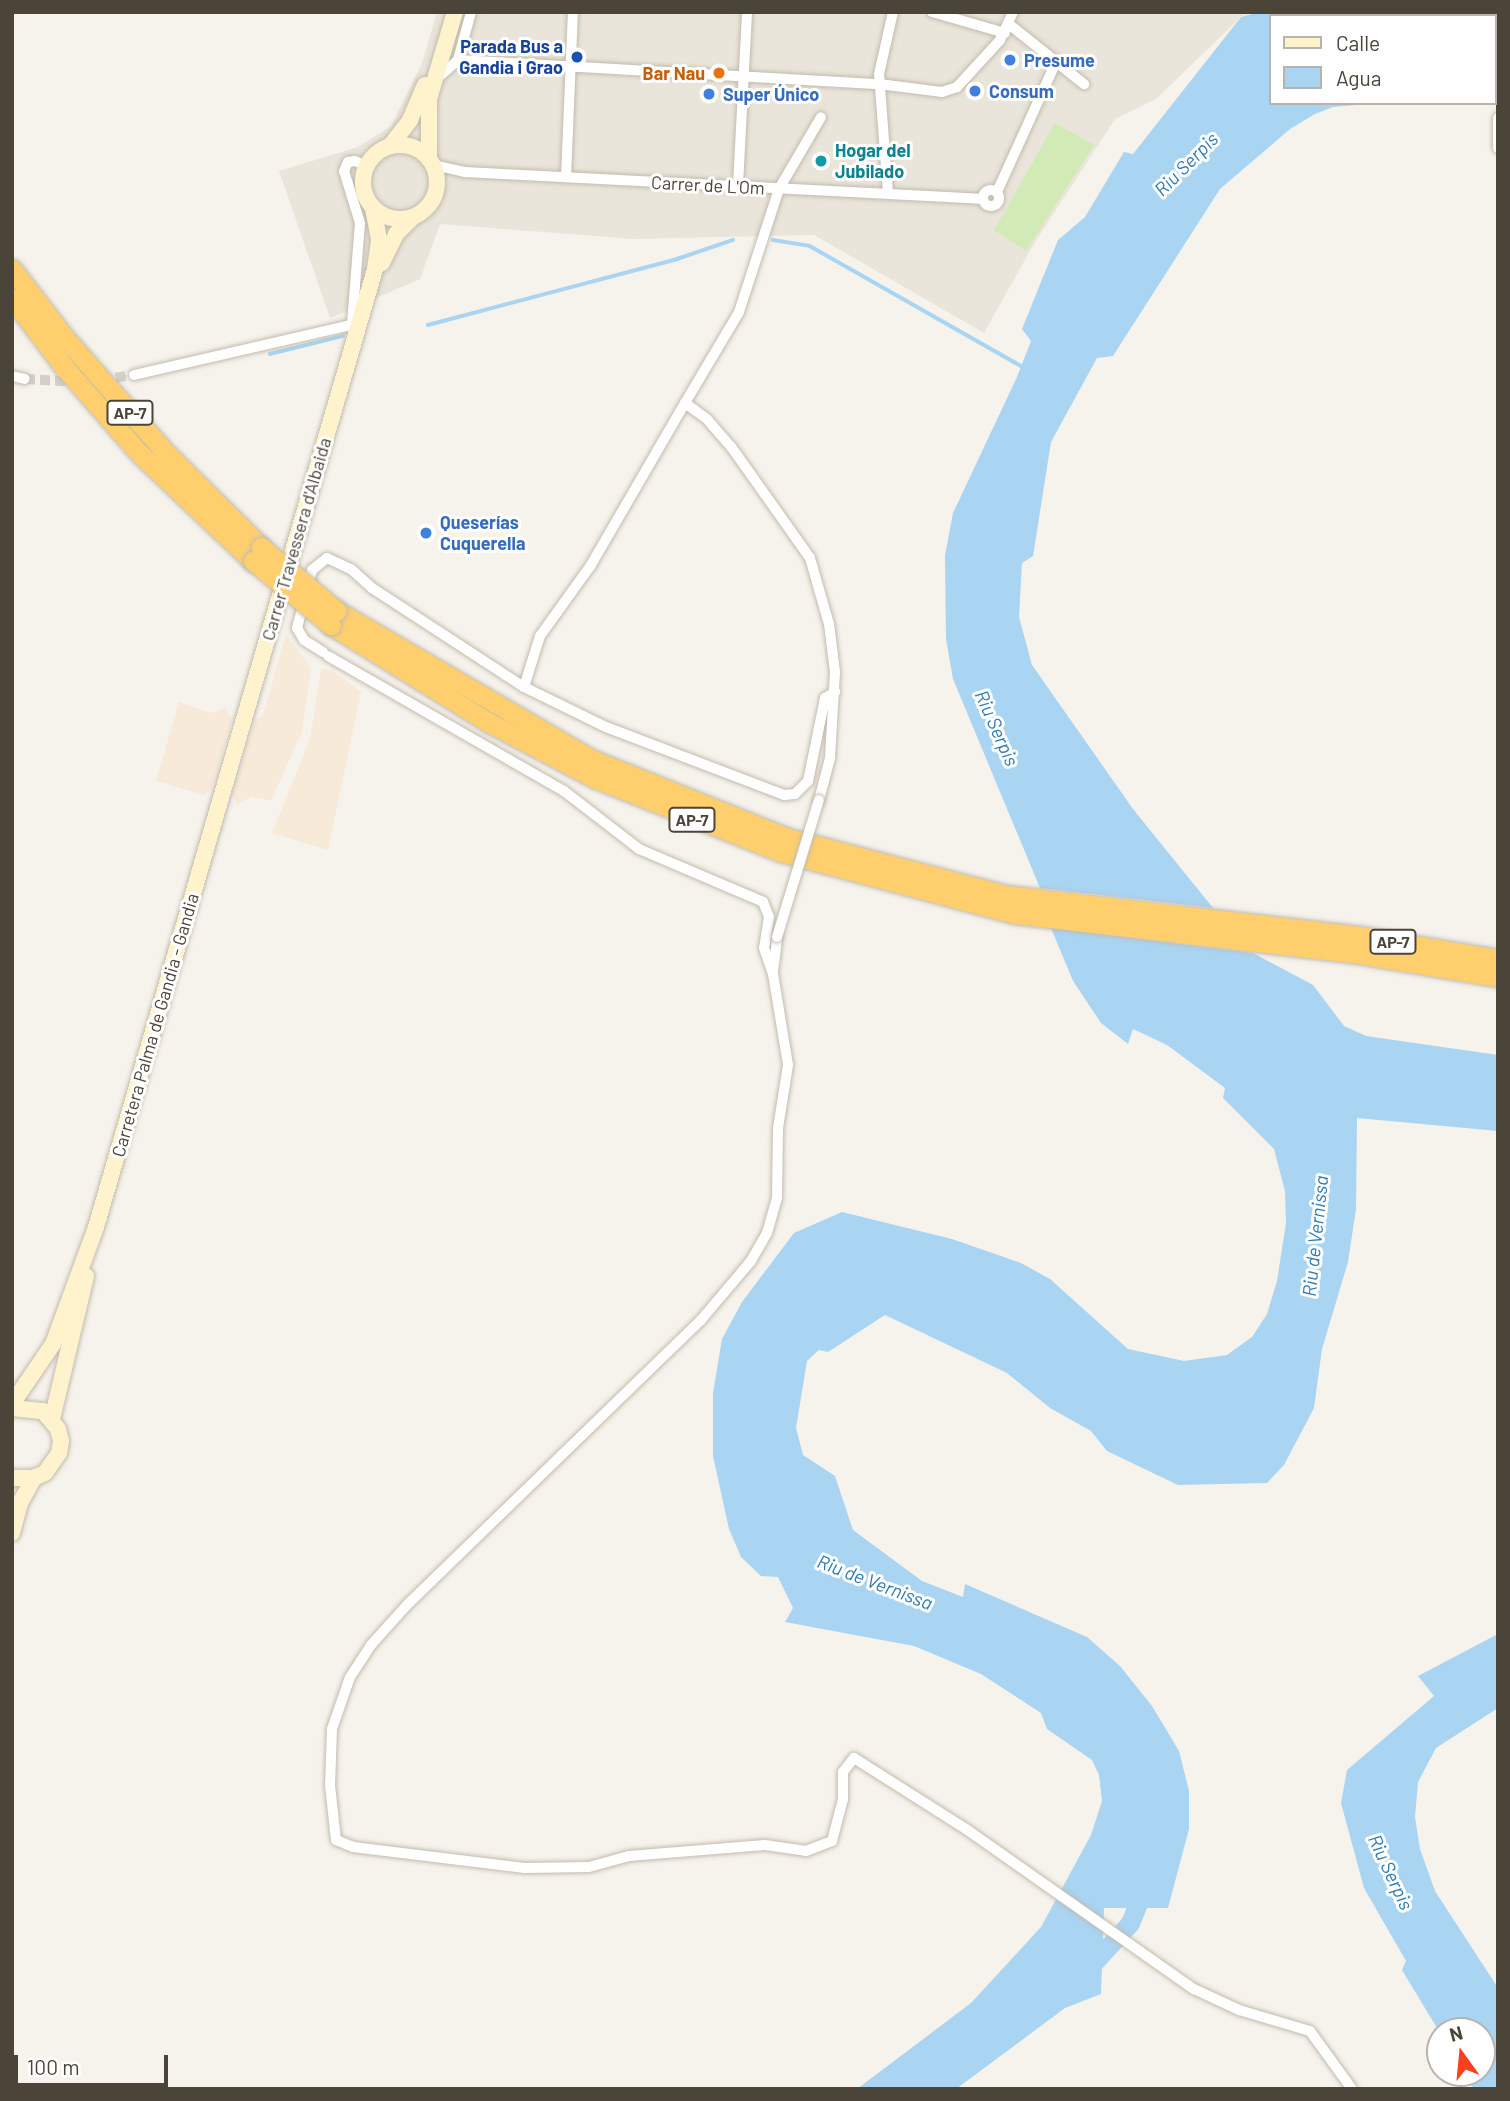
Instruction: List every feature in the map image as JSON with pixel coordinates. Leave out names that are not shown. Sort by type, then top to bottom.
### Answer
[{"type":"highway","name":"AP-7","points":[[12,269],[65,338],[257,554]]},
{"type":"highway","name":"AP-7","points":[[12,298],[64,367],[139,453],[334,618],[541,751],[671,812],[880,881],[1015,914],[1090,915],[1498,959]]},
{"type":"highway","name":"AP-7","points":[[1288,937],[1498,977]]},
{"type":"main road","points":[[447,12],[422,95],[390,146],[367,166],[364,188],[373,207],[392,218],[413,216],[435,195],[427,118],[434,81],[455,12]]},
{"type":"main road","points":[[390,146],[411,146],[432,162]]},
{"type":"main road","name":"Carrer Travessera d'Albaida","points":[[373,207],[379,239],[375,269]]},
{"type":"main road","name":"Carrer Travessera d'Albaida","points":[[218,808],[356,323],[375,269],[396,234],[413,216]]},
{"type":"main road","name":"Carretera Palma de Gandia - Gandia","points":[[52,1419],[92,1242],[218,808]]},
{"type":"main road","name":"Carretera Palma de Gandia - Gandia","points":[[12,1406],[53,1344],[92,1242]]},
{"type":"main road","points":[[12,1406],[32,1406],[52,1419],[61,1441],[59,1453],[45,1473],[34,1478],[12,1478]]},
{"type":"main road","points":[[12,1533],[20,1503],[34,1478]]},
{"type":"street","points":[[434,81],[458,60],[471,12]]},
{"type":"street","points":[[566,177],[573,12]]},
{"type":"street","points":[[738,185],[747,12]]},
{"type":"street","points":[[888,193],[879,84],[893,12]]},
{"type":"street","points":[[932,12],[1012,19],[1056,62],[1084,84]]},
{"type":"street","points":[[458,60],[879,84],[942,92],[957,87],[1012,19]]},
{"type":"street","name":"Carrer de L'Om","points":[[432,162],[465,172],[983,199],[985,193],[997,192],[1056,62]]},
{"type":"street","points":[[524,687],[540,636],[591,565],[739,312],[779,189],[821,117]]},
{"type":"street","points":[[1498,118],[1498,148]]},
{"type":"street","points":[[134,375],[356,323],[360,223],[344,171],[348,162],[355,160],[367,166]]},
{"type":"street","points":[[12,376],[25,379]]},
{"type":"street","points":[[685,403],[715,427],[807,551],[829,625],[835,692],[830,758],[777,937],[773,974]]},
{"type":"street","points":[[835,692],[825,698],[808,781],[795,794],[784,795],[619,732],[524,687],[372,588],[351,569],[327,558],[312,570],[297,628],[304,640],[564,791],[639,849],[758,897],[768,911],[764,948],[773,974],[788,1065],[778,1128],[777,1198],[767,1233],[750,1262],[701,1320],[371,1645],[344,1690],[332,1729],[336,1840],[353,1847],[525,1868],[589,1867],[629,1856],[765,1845],[806,1851],[832,1841],[843,1798],[843,1772],[854,1758],[1216,2000],[1310,2031],[1325,2046],[1352,2089]]},
{"type":"shaded area","points":[[437,12],[1257,12],[1242,16],[1156,99],[1115,119],[1035,242],[984,333],[814,235],[633,239],[440,224],[420,279],[330,318],[279,171],[358,147],[391,126],[422,63]]},
{"type":"shaded area","points":[[286,634],[311,668],[302,732],[271,801],[252,796],[237,805],[232,794],[255,720],[263,715]]},
{"type":"shaded area","points":[[321,669],[332,670],[361,692],[328,850],[272,833],[310,739]]},
{"type":"shaded area","points":[[179,702],[211,713],[226,708],[232,719],[212,789],[205,795],[156,781]]},
{"type":"green space","points":[[1055,123],[1094,145],[1026,251],[994,230]]},
{"type":"water","name":"Riu Serpis","points":[[1259,12],[1498,12],[1498,78],[1496,14],[1268,14],[1268,105],[1356,105],[1333,107],[1290,129],[1220,189],[1113,356],[1097,358],[1051,442],[1033,556],[1022,563],[1019,617],[1032,665],[1133,809],[1213,908],[1040,888],[953,679],[946,639],[945,555],[953,513],[1017,377],[1031,341],[1022,329],[1058,240],[1085,217],[1124,152],[1133,154],[1241,17]]},
{"type":"water","points":[[1051,928],[1253,953],[1313,985],[1344,1026],[1366,1036],[1498,1055],[1498,1131],[1357,1118],[1356,1209],[1348,1262],[1322,1349],[1314,1408],[1284,1465],[1267,1483],[1178,1485],[1107,1451],[1091,1431],[1050,1408],[1007,1373],[885,1315],[828,1352],[819,1350],[807,1361],[796,1428],[803,1455],[835,1476],[853,1530],[922,1581],[963,1597],[965,1584],[1087,1637],[1120,1666],[1152,1706],[1179,1751],[1189,1791],[1189,1829],[1168,1908],[1104,1908],[1101,1994],[1065,2008],[956,2089],[857,2089],[971,2003],[1041,1927],[1091,1835],[1102,1801],[1099,1775],[1092,1760],[1047,1729],[1041,1713],[981,1674],[914,1646],[785,1622],[793,1608],[778,1577],[761,1576],[741,1557],[729,1529],[713,1456],[713,1393],[722,1339],[742,1302],[794,1233],[842,1212],[952,1239],[1021,1263],[1050,1279],[1128,1349],[1184,1361],[1227,1355],[1252,1337],[1267,1314],[1277,1281],[1286,1223],[1285,1191],[1274,1149],[1223,1098],[1225,1088],[1167,1045],[1133,1029],[1128,1044],[1101,1023],[1073,981]]},
{"type":"water","name":"Riu Serpis","points":[[1498,1634],[1498,1708],[1436,1748],[1418,1782],[1415,1817],[1420,1849],[1435,1891],[1498,1988],[1498,2089],[1473,2087],[1496,2087],[1496,2017],[1430,2017],[1402,1970],[1406,1961],[1364,1888],[1341,1803],[1347,1770],[1434,1696],[1418,1676]]},
{"type":"waterway","points":[[428,325],[677,259],[733,240]]},
{"type":"waterway","points":[[773,240],[810,246],[1025,368]]},
{"type":"waterway","points":[[270,354],[343,336]]},
{"type":"waterway","name":"Riu de Vernissa","points":[[1083,1974],[1130,1923],[1145,1886]]},
{"type":"tunnel","points":[[101,380],[134,375]]},
{"type":"tunnel","points":[[25,379],[78,382]]},
{"type":"place","name":"Parada Bus a Gandia i Grao","points":[[577,57]]},
{"type":"place","name":"Presume","points":[[1010,60]]},
{"type":"place","name":"Bar Nau","points":[[719,73]]},
{"type":"place","name":"Consum","points":[[975,91]]},
{"type":"place","name":"Super Único","points":[[709,94]]},
{"type":"place","name":"Hogar del Jubilado","points":[[821,161]]},
{"type":"place","name":"Queserías Cuquerella","points":[[426,533]]}]
